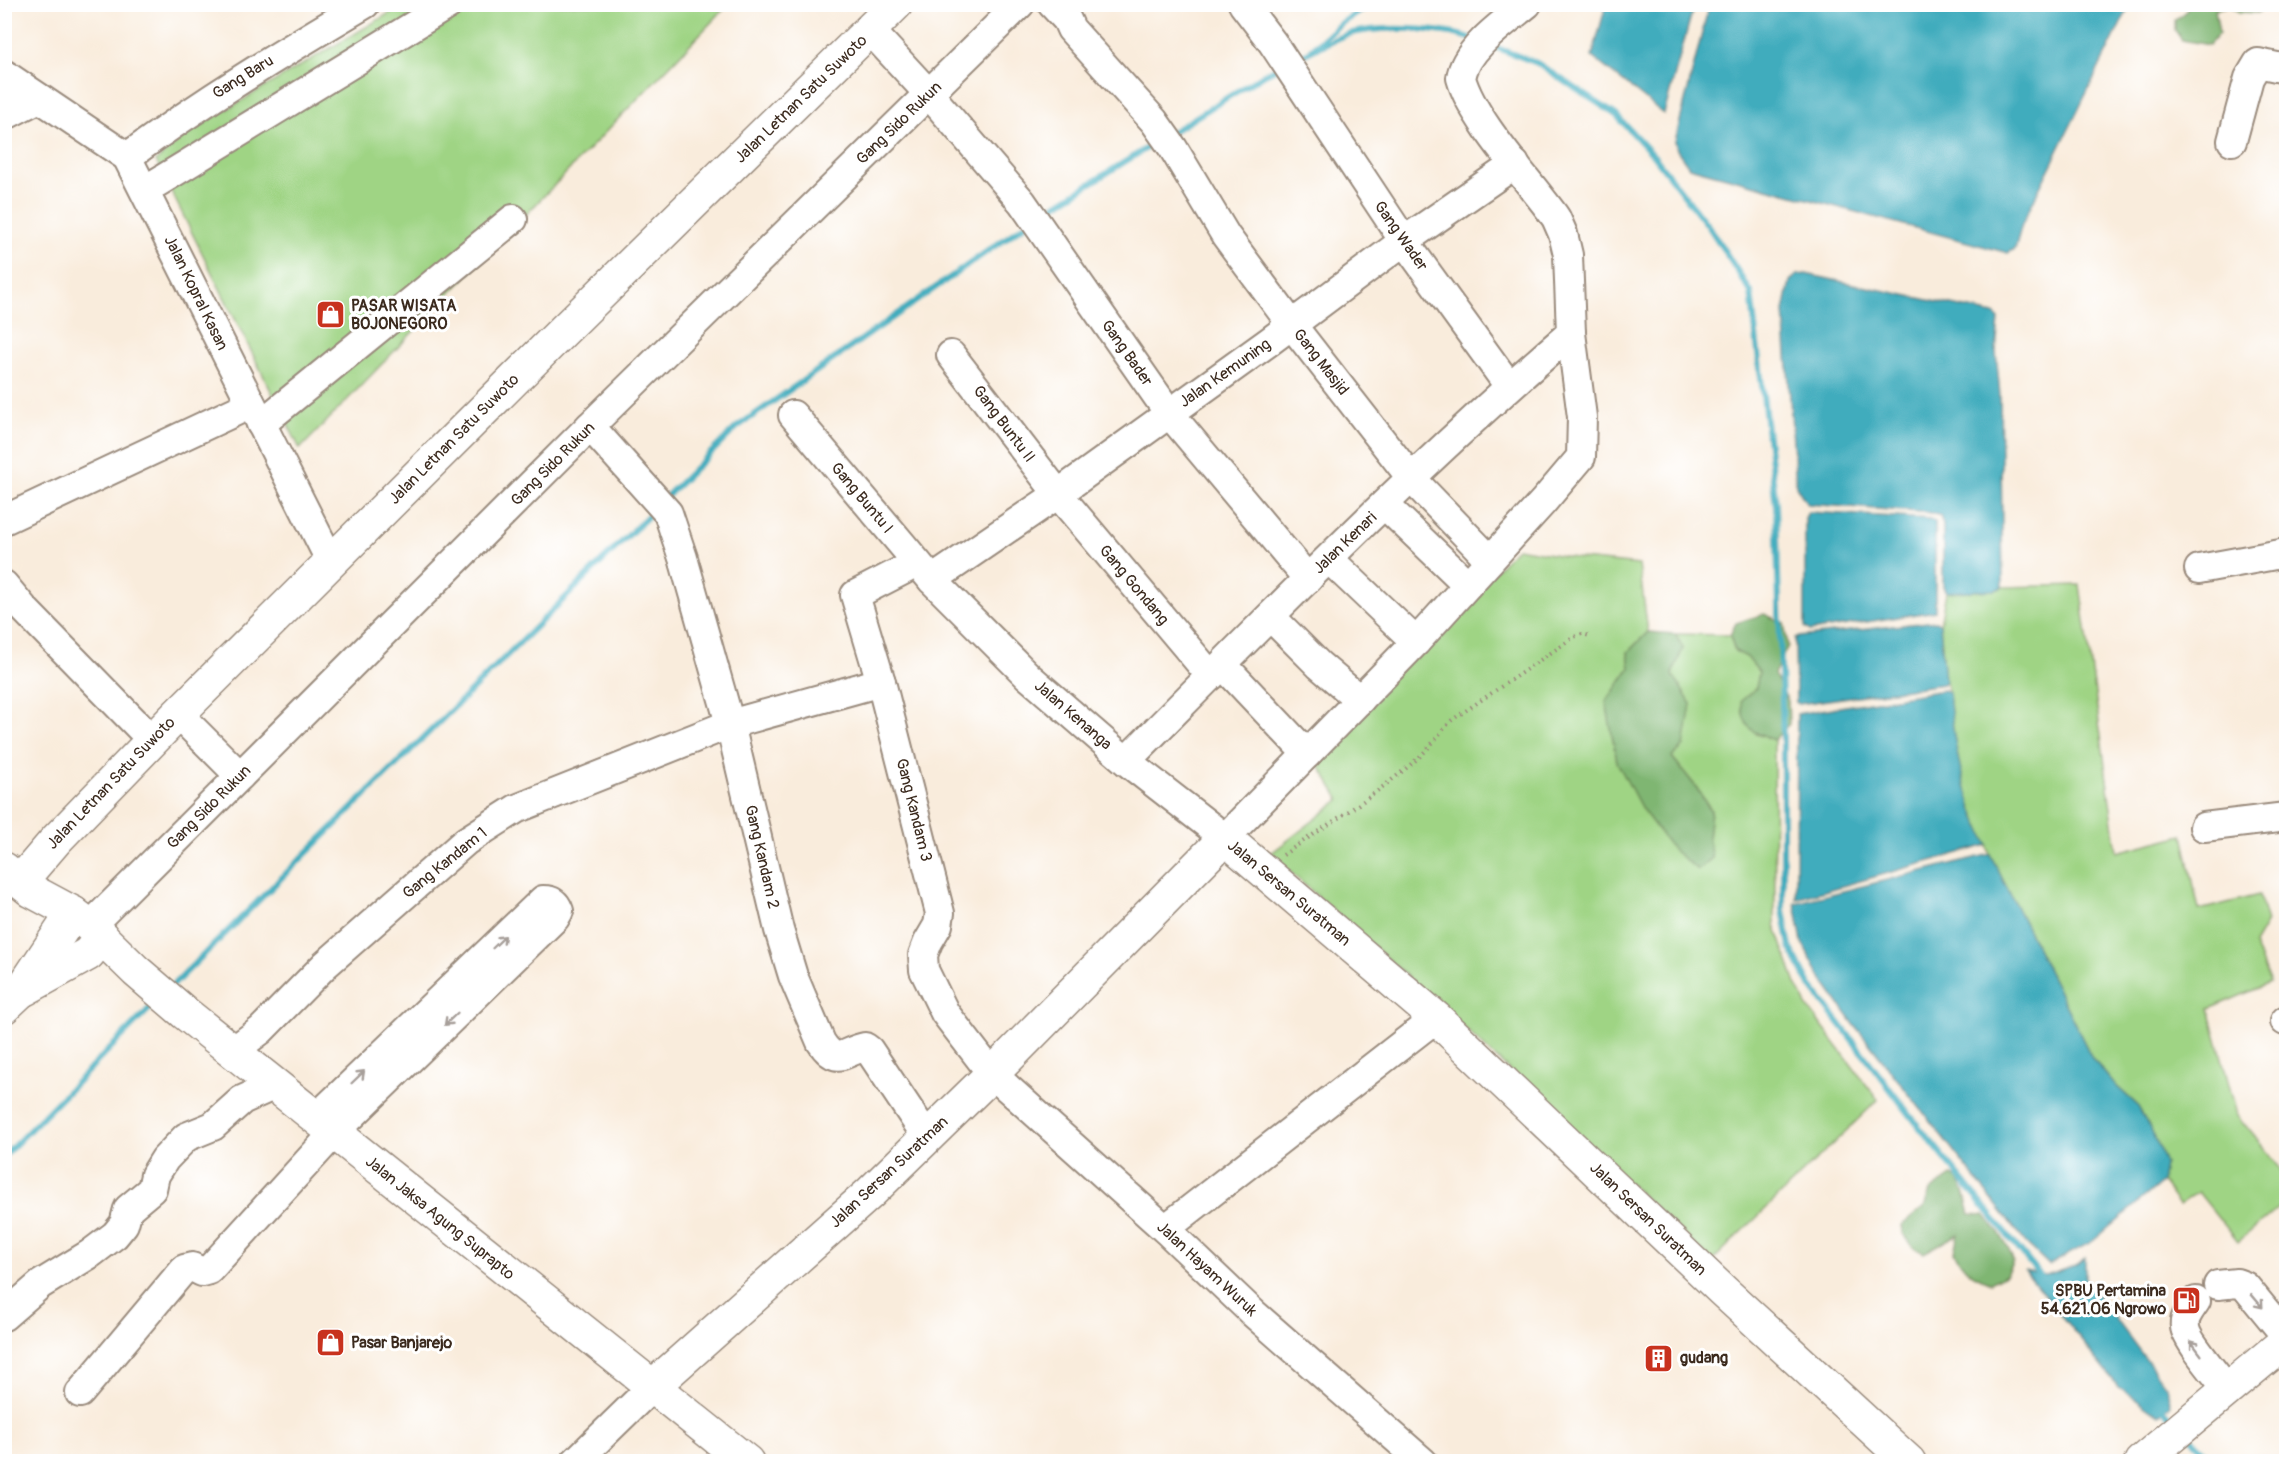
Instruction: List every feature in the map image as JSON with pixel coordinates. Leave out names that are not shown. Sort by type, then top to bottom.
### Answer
[{"type":"main road","name":"Jalan Letnan Satu Suwoto","points":[[19,881],[178,714],[554,339],[896,4]]},
{"type":"main road","name":"Jalan Sersan Suratman","points":[[652,1387],[870,1193],[992,1074],[1225,838],[1436,1018],[1722,1290],[1909,1461]]},
{"type":"main road","points":[[13,999],[83,932],[19,881]]},
{"type":"main road","name":"Jalan Jaksa Agung Suprapto","points":[[83,932],[139,974],[274,1085],[747,1461]]},
{"type":"main road","points":[[2149,1455],[2286,1339]]},
{"type":"street","name":"Gang Baru","points":[[127,158],[186,114],[270,60],[365,4]]},
{"type":"street","points":[[144,190],[449,4]]},
{"type":"street","name":"Gang Sido Rukun","points":[[83,932],[590,426],[1020,4]]},
{"type":"street","name":"Gang Masjid","points":[[1052,4],[1067,20],[1071,29],[1154,121],[1226,236],[1412,479],[1490,560]]},
{"type":"street","name":"Gang Wader","points":[[1243,4],[1272,42],[1404,241],[1509,386]]},
{"type":"street","points":[[1225,838],[1416,642],[1581,457],[1582,417],[1571,333],[1568,255],[1563,234],[1556,218],[1487,128],[1462,85],[1461,73],[1470,57],[1492,32],[1527,4]]},
{"type":"street","points":[[870,30],[929,94]]},
{"type":"street","points":[[2232,141],[2249,78],[2258,63],[2286,69]]},
{"type":"street","name":"Jalan Kopral Kasan","points":[[4,74],[127,158],[331,562]]},
{"type":"street","name":"Gang Bader","points":[[929,94],[1023,202],[1169,413],[1308,579]]},
{"type":"street","points":[[4,116],[39,98]]},
{"type":"street","name":"Jalan Kemuning","points":[[925,572],[1058,494],[1404,241],[1515,164]]},
{"type":"street","points":[[4,520],[256,414],[513,219]]},
{"type":"street","name":"Jalan Kenari","points":[[1126,761],[1308,579],[1509,386],[1571,333]]},
{"type":"street","name":"Gang Buntu II","points":[[951,355],[1058,494]]},
{"type":"street","name":"Gang Buntu I","points":[[793,415],[925,572]]},
{"type":"street","name":"Gang Kandam 2","points":[[590,426],[660,504],[683,558],[730,724],[779,930],[793,976],[821,1042],[827,1051],[837,1056],[843,1056],[865,1047],[869,1050],[927,1137]]},
{"type":"street","name":"Gang Gondang","points":[[1058,494],[1217,670],[1307,754]]},
{"type":"street","points":[[1385,505],[1467,584]]},
{"type":"street","points":[[2199,569],[2286,553]]},
{"type":"street","points":[[1329,559],[1416,642]]},
{"type":"street","name":"Gang Kandam 3","points":[[925,572],[855,595],[881,682],[940,913],[938,925],[923,955],[924,970],[945,1013],[992,1074]]},
{"type":"street","name":"Jalan Kenanga","points":[[925,572],[1028,676],[1126,761],[1225,838]]},
{"type":"street","points":[[4,585],[24,609],[152,740]]},
{"type":"street","points":[[1271,616],[1319,665],[1360,700]]},
{"type":"street","name":"Gang Kandam 1","points":[[232,1051],[268,1023],[325,965],[466,841],[516,808],[730,724],[881,682]]},
{"type":"street","points":[[178,714],[240,776]]},
{"type":"street","points":[[2204,827],[2286,817]]},
{"type":"street","points":[[80,1393],[184,1269],[192,1266],[202,1272],[209,1270],[325,1125],[470,985]]},
{"type":"street","points":[[1165,1228],[1436,1018]]},
{"type":"street","name":"Jalan Hayam Wuruk","points":[[992,1074],[1165,1228],[1253,1313],[1423,1461]]},
{"type":"street","points":[[4,1316],[41,1284],[90,1254],[115,1235],[124,1224],[128,1209],[152,1190],[155,1175],[165,1159],[186,1137],[213,1125],[242,1100],[274,1085]]},
{"type":"street","points":[[2218,1285],[2237,1283],[2245,1286],[2286,1339]]},
{"type":"street","points":[[2196,1301],[2187,1314],[2184,1327],[2189,1338],[2228,1390]]},
{"type":"street","points":[[575,1461],[652,1387]]},
{"type":"path","points":[[1262,869],[1394,779],[1421,756],[1452,720],[1574,637],[1582,634],[1590,636]]},
{"type":"green space","points":[[2188,4],[2264,5],[2258,13],[2239,12],[2229,6],[2215,9],[2219,33],[2209,45],[2182,40],[2175,30],[2175,20],[2187,10]]},
{"type":"green space","name":"PASAR WISATA BOJONEGORO","points":[[403,5],[728,5],[300,449],[156,161],[192,130]]},
{"type":"green space","points":[[1517,548],[1581,559],[1639,565],[1648,632],[1628,652],[1630,668],[1606,702],[1708,838],[1711,810],[1672,757],[1672,674],[1683,648],[1675,634],[1730,635],[1735,651],[1747,657],[1759,672],[1756,734],[1774,740],[1775,925],[1796,984],[1809,1009],[1878,1100],[1712,1261],[1445,1010],[1270,854],[1340,800],[1314,757]]},
{"type":"green space","points":[[2080,585],[2117,852],[2183,835],[2199,910],[2259,895],[2267,922],[2254,944],[2270,983],[2209,1009],[2237,1115],[2280,1168],[2286,1183],[2286,1201],[2238,1242],[2198,1192],[2179,1205],[2162,1182],[2165,1164],[2156,1140],[2137,1105],[2113,1083],[2092,1058],[1990,854],[1963,785],[1952,727],[1949,693],[1945,681],[1940,624],[1946,592],[1995,590],[2003,587]]},
{"type":"green space","points":[[1764,614],[1784,623],[1788,646],[1774,674],[1788,701],[1789,724],[1774,740],[1754,731],[1746,723],[1741,701],[1756,688],[1759,672],[1747,657],[1735,651],[1730,635],[1736,623]]},
{"type":"green space","points":[[1648,632],[1675,634],[1683,648],[1672,674],[1691,704],[1684,746],[1672,757],[1696,787],[1711,811],[1708,838],[1712,858],[1698,870],[1673,850],[1642,809],[1617,762],[1606,702],[1630,668],[1628,652]]},
{"type":"green space","points":[[1951,1176],[1958,1178],[1970,1214],[1984,1215],[2001,1236],[2011,1254],[2013,1261],[2006,1274],[1991,1283],[1969,1272],[1958,1258],[1954,1252],[1958,1234],[1924,1253],[1915,1248],[1904,1235],[1902,1225],[1924,1207],[1930,1191]]},
{"type":"water","points":[[1709,4],[2130,5],[2022,224],[2015,249],[2008,253],[1689,167],[1677,150],[1675,141]]},
{"type":"water","points":[[1606,5],[1694,5],[1664,114],[1592,57]]},
{"type":"water","points":[[1806,274],[1994,314],[1999,319],[1996,351],[2000,396],[2003,587],[1995,590],[1946,592],[1943,586],[1943,525],[1940,516],[1932,513],[1807,504],[1796,486],[1784,311],[1790,281],[1797,275]]},
{"type":"water","points":[[1808,512],[1931,519],[1935,522],[1935,611],[1810,631],[1805,627],[1805,518]]},
{"type":"water","points":[[1936,621],[1940,624],[1945,681],[1943,684],[1799,704],[1796,702],[1795,639]]},
{"type":"water","points":[[1944,690],[1949,693],[1957,752],[1966,789],[1988,845],[1796,899],[1797,714]]},
{"type":"water","points":[[1990,854],[2092,1058],[2113,1083],[2137,1105],[2156,1140],[2165,1164],[2162,1182],[2093,1241],[2049,1265],[2026,1243],[1853,1023],[1819,975],[1802,942],[1795,903]]},
{"type":"water","points":[[2085,1258],[2085,1278],[2166,1386],[2171,1404],[2159,1415],[2118,1386],[2025,1271],[2046,1275],[2075,1265]]},
{"type":"waterway","points":[[1312,49],[1340,24],[1371,4]]},
{"type":"waterway","points":[[1293,60],[1348,34],[1377,29],[1429,30],[1473,39]]},
{"type":"waterway","points":[[1489,45],[1537,63],[1616,115],[1654,156],[1709,227],[1751,292],[1776,506],[1783,738],[1783,910],[1790,947],[1810,985],[1920,1128],[2043,1279]]},
{"type":"waterway","points":[[1172,132],[1279,67]]},
{"type":"waterway","points":[[1040,215],[1158,141]]},
{"type":"waterway","points":[[665,498],[737,427],[1029,222]]},
{"type":"waterway","points":[[170,988],[654,510]]},
{"type":"waterway","points":[[4,1156],[157,1001]]},
{"type":"waterway","points":[[2160,1406],[2176,1422]]},
{"type":"waterway","points":[[2189,1436],[2214,1462]]},
{"type":"place","name":"PASAR WISATA BOJONEGORO","points":[[330,315]]},
{"type":"place","name":"SPBU Pertamina 54.621.06 Ngrowo","points":[[2187,1300]]},
{"type":"place","name":"Pasar Banjarejo","points":[[330,1343]]},
{"type":"place","name":"gudang","points":[[1659,1358]]}]
